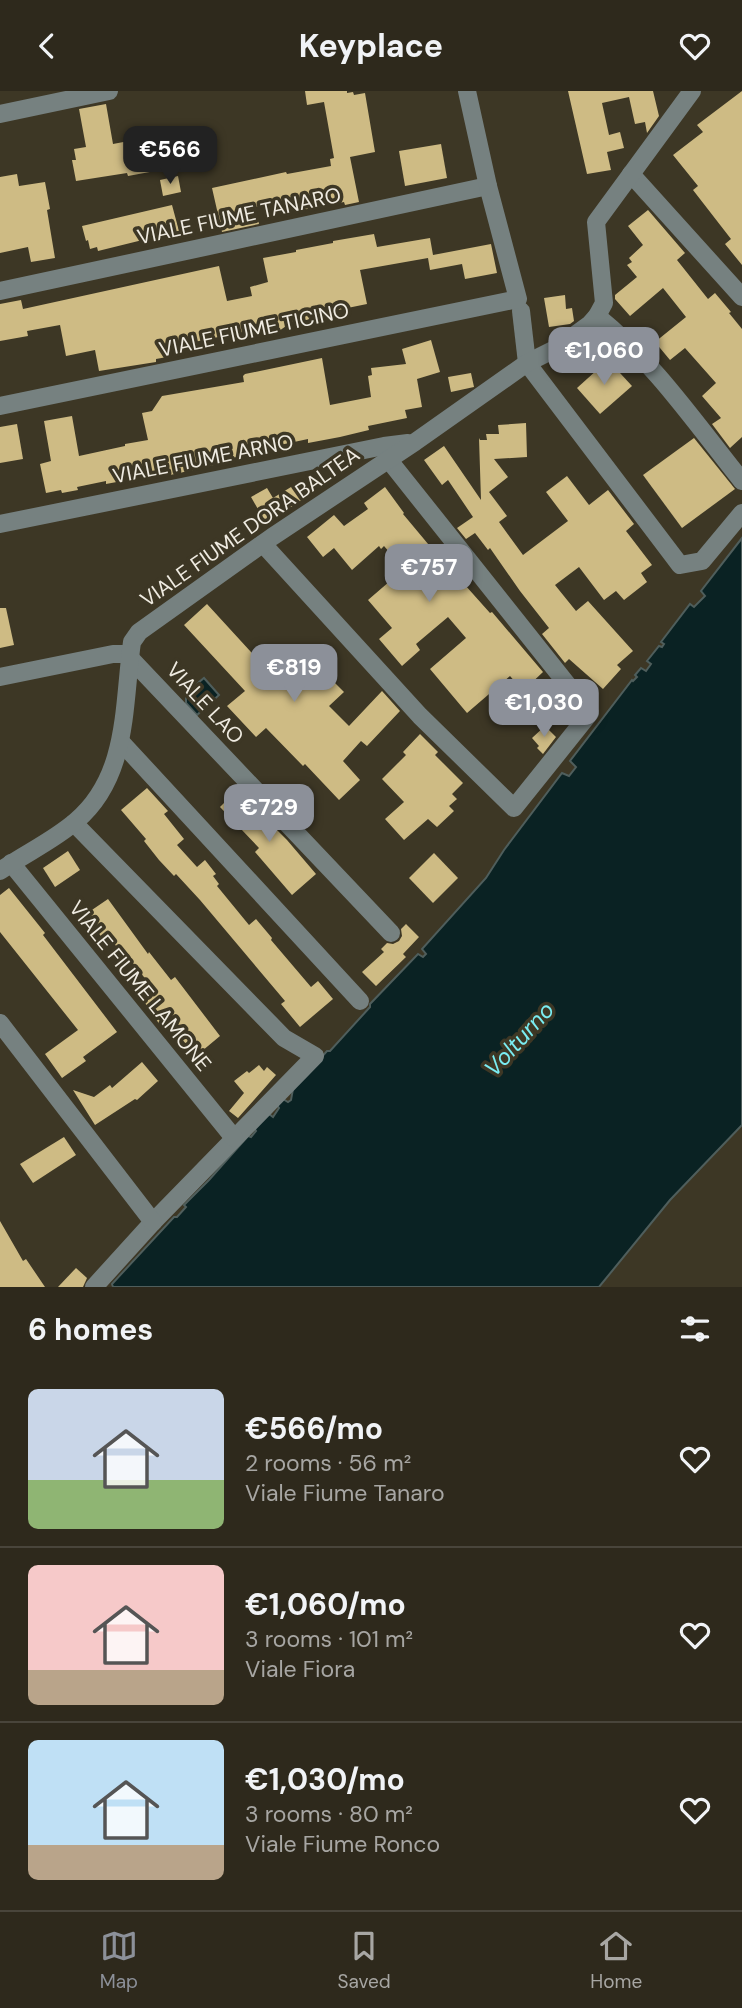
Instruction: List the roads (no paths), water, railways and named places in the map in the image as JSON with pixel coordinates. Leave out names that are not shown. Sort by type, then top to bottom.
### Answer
[{"type":"street","points":[[0,114],[109,91]]},
{"type":"street","points":[[467,91],[488,186],[520,305],[527,363],[680,565],[702,561],[742,513]]},
{"type":"street","points":[[692,91],[596,222],[604,303],[597,316],[621,335],[742,481]]},
{"type":"street","points":[[631,174],[742,297]]},
{"type":"street","name":"VIALE FIUME TANARO","points":[[0,291],[488,186]]},
{"type":"street","name":"VIALE FIUME TICINO","points":[[0,406],[520,305]]},
{"type":"street","name":"VIALE FIUME DORA BALTEA","points":[[6,867],[74,823],[100,795],[111,774],[121,742],[132,642],[138,632],[527,363],[557,348],[597,316]]},
{"type":"street","name":"VIALE FIUME ARNO","points":[[0,524],[415,442]]},
{"type":"street","points":[[263,544],[420,716],[514,808],[590,713],[388,459]]},
{"type":"street","points":[[0,677],[113,655],[130,658]]},
{"type":"street","name":"VIALE LAO","points":[[130,658],[391,933]]},
{"type":"street","points":[[121,742],[360,1001]]},
{"type":"street","points":[[74,823],[284,1038],[314,1056],[153,1222],[94,1287]]},
{"type":"street","name":"VIALE FIUME LAMONE","points":[[6,867],[234,1138]]},
{"type":"street","points":[[0,1023],[153,1222]]},
{"type":"water","name":"Volturno","points":[[742,538],[742,1125],[670,1200],[599,1287],[113,1287],[112,1284],[186,1207],[184,1205],[248,1136],[251,1137],[256,1131],[254,1128],[269,1114],[273,1117],[279,1108],[277,1105],[283,1099],[288,1102],[291,1100],[293,1089],[370,1004],[418,954],[423,957],[426,954],[422,949],[486,878],[562,773],[569,776],[576,767],[570,761],[637,677],[635,675],[641,668],[646,671],[651,664],[647,661],[659,646],[662,647],[664,644],[661,642],[690,604],[694,607],[705,596],[701,591]]},
{"type":"water","points":[[204,678],[219,695],[197,715],[186,703],[186,693]]}]
